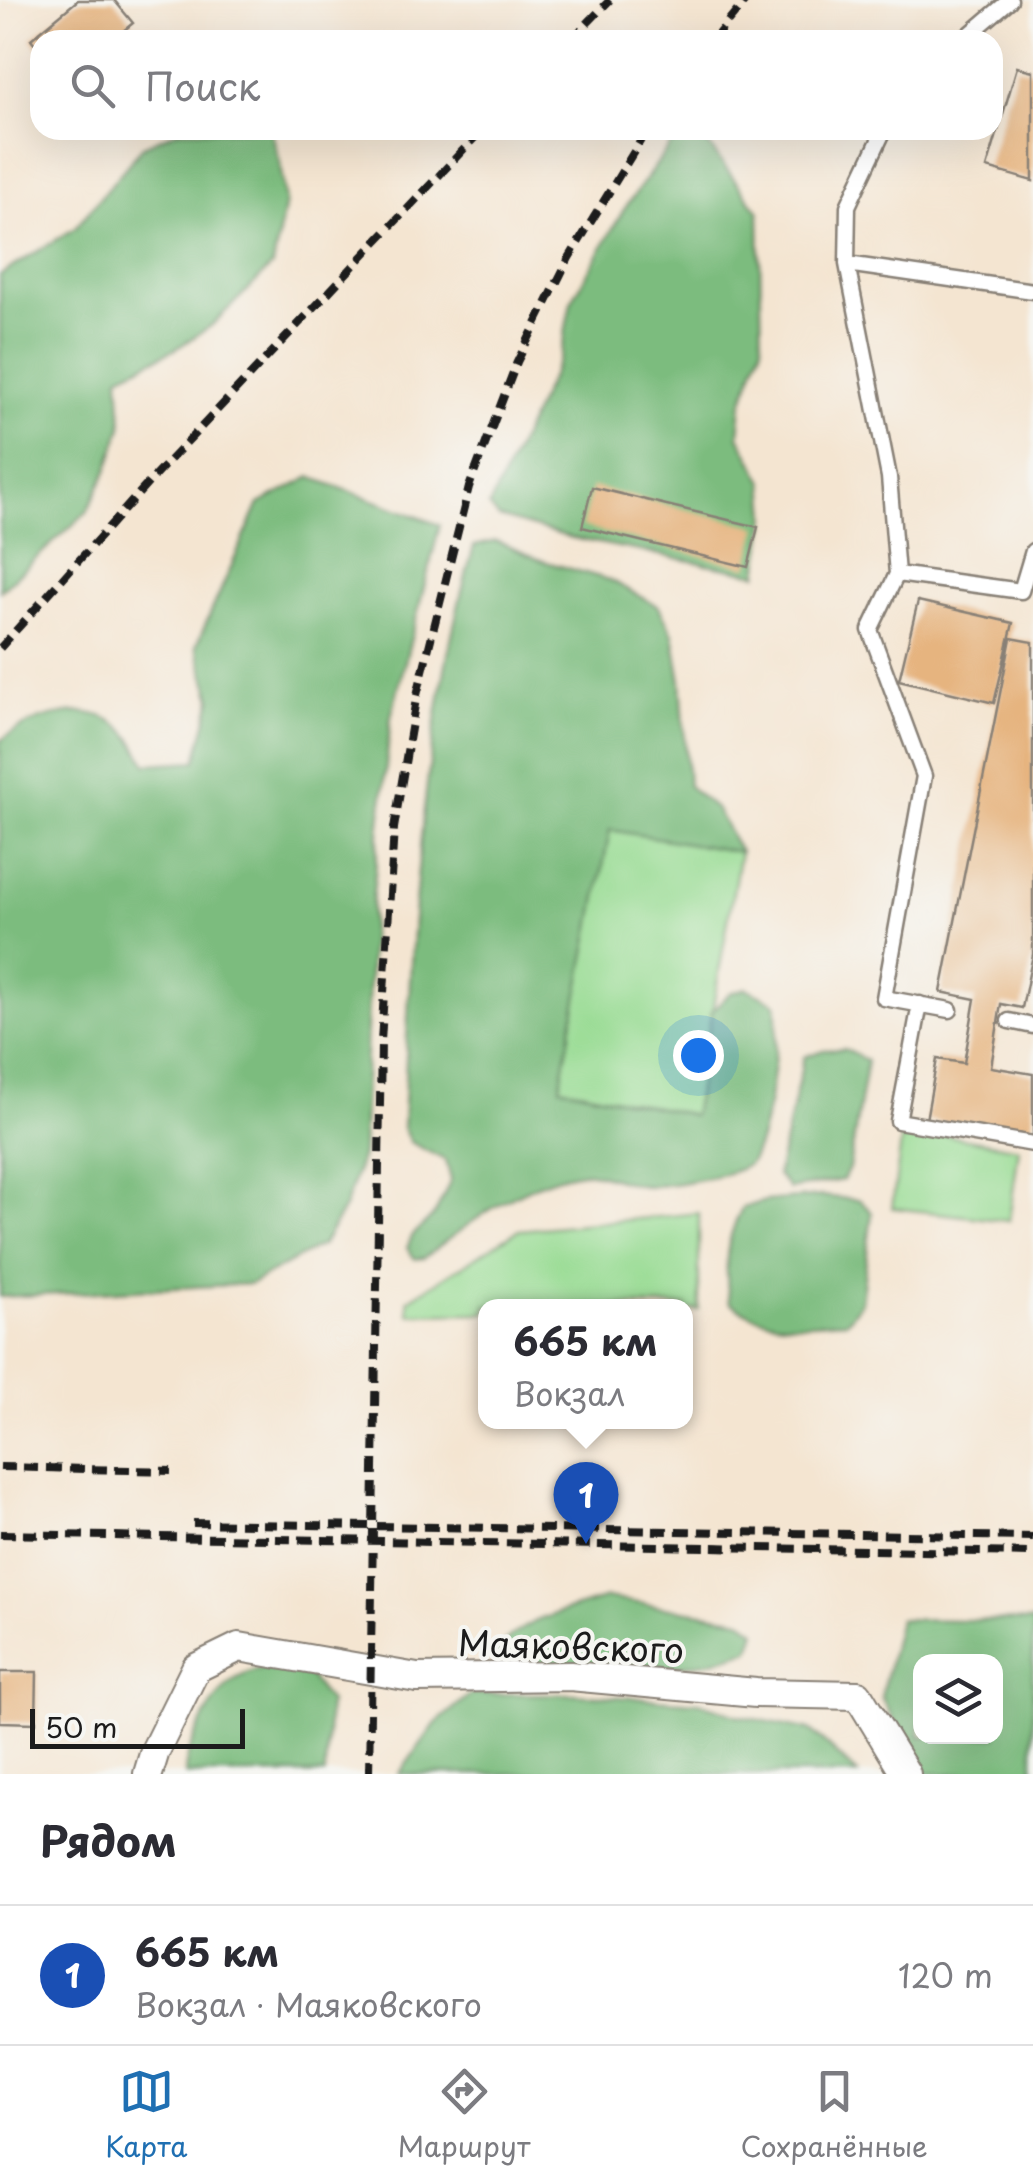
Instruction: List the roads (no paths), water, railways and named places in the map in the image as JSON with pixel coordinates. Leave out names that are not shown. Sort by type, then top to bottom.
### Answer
[{"type":"street","name":"Маяковского","points":[[148,1774],[155,1751],[196,1668],[239,1647],[416,1678],[570,1676],[756,1693],[858,1695],[906,1774]]},
{"type":"lane","points":[[975,30],[1010,0]]},
{"type":"lane","points":[[879,140],[848,206],[847,264],[889,477],[897,574],[870,630],[924,776],[884,998],[950,1010]]},
{"type":"lane","points":[[847,264],[1033,291]]},
{"type":"lane","points":[[897,574],[1022,591],[1033,551]]},
{"type":"lane","points":[[920,1004],[898,1121],[1033,1144]]},
{"type":"lane","points":[[1009,1021],[1033,1026]]},
{"type":"railway","points":[[581,30],[610,0]]},
{"type":"railway","points":[[721,30],[746,0]]},
{"type":"railway","points":[[0,648],[151,480],[473,140]]},
{"type":"railway","points":[[369,1774],[381,1042],[394,828],[416,699],[469,487],[517,362],[569,258],[641,140]]},
{"type":"railway","points":[[0,1467],[171,1471]]},
{"type":"railway","points":[[193,1523],[1033,1537]]},
{"type":"railway","points":[[0,1534],[1033,1553]]},
{"type":"place","name":"665 км","points":[[586,1544]]}]
